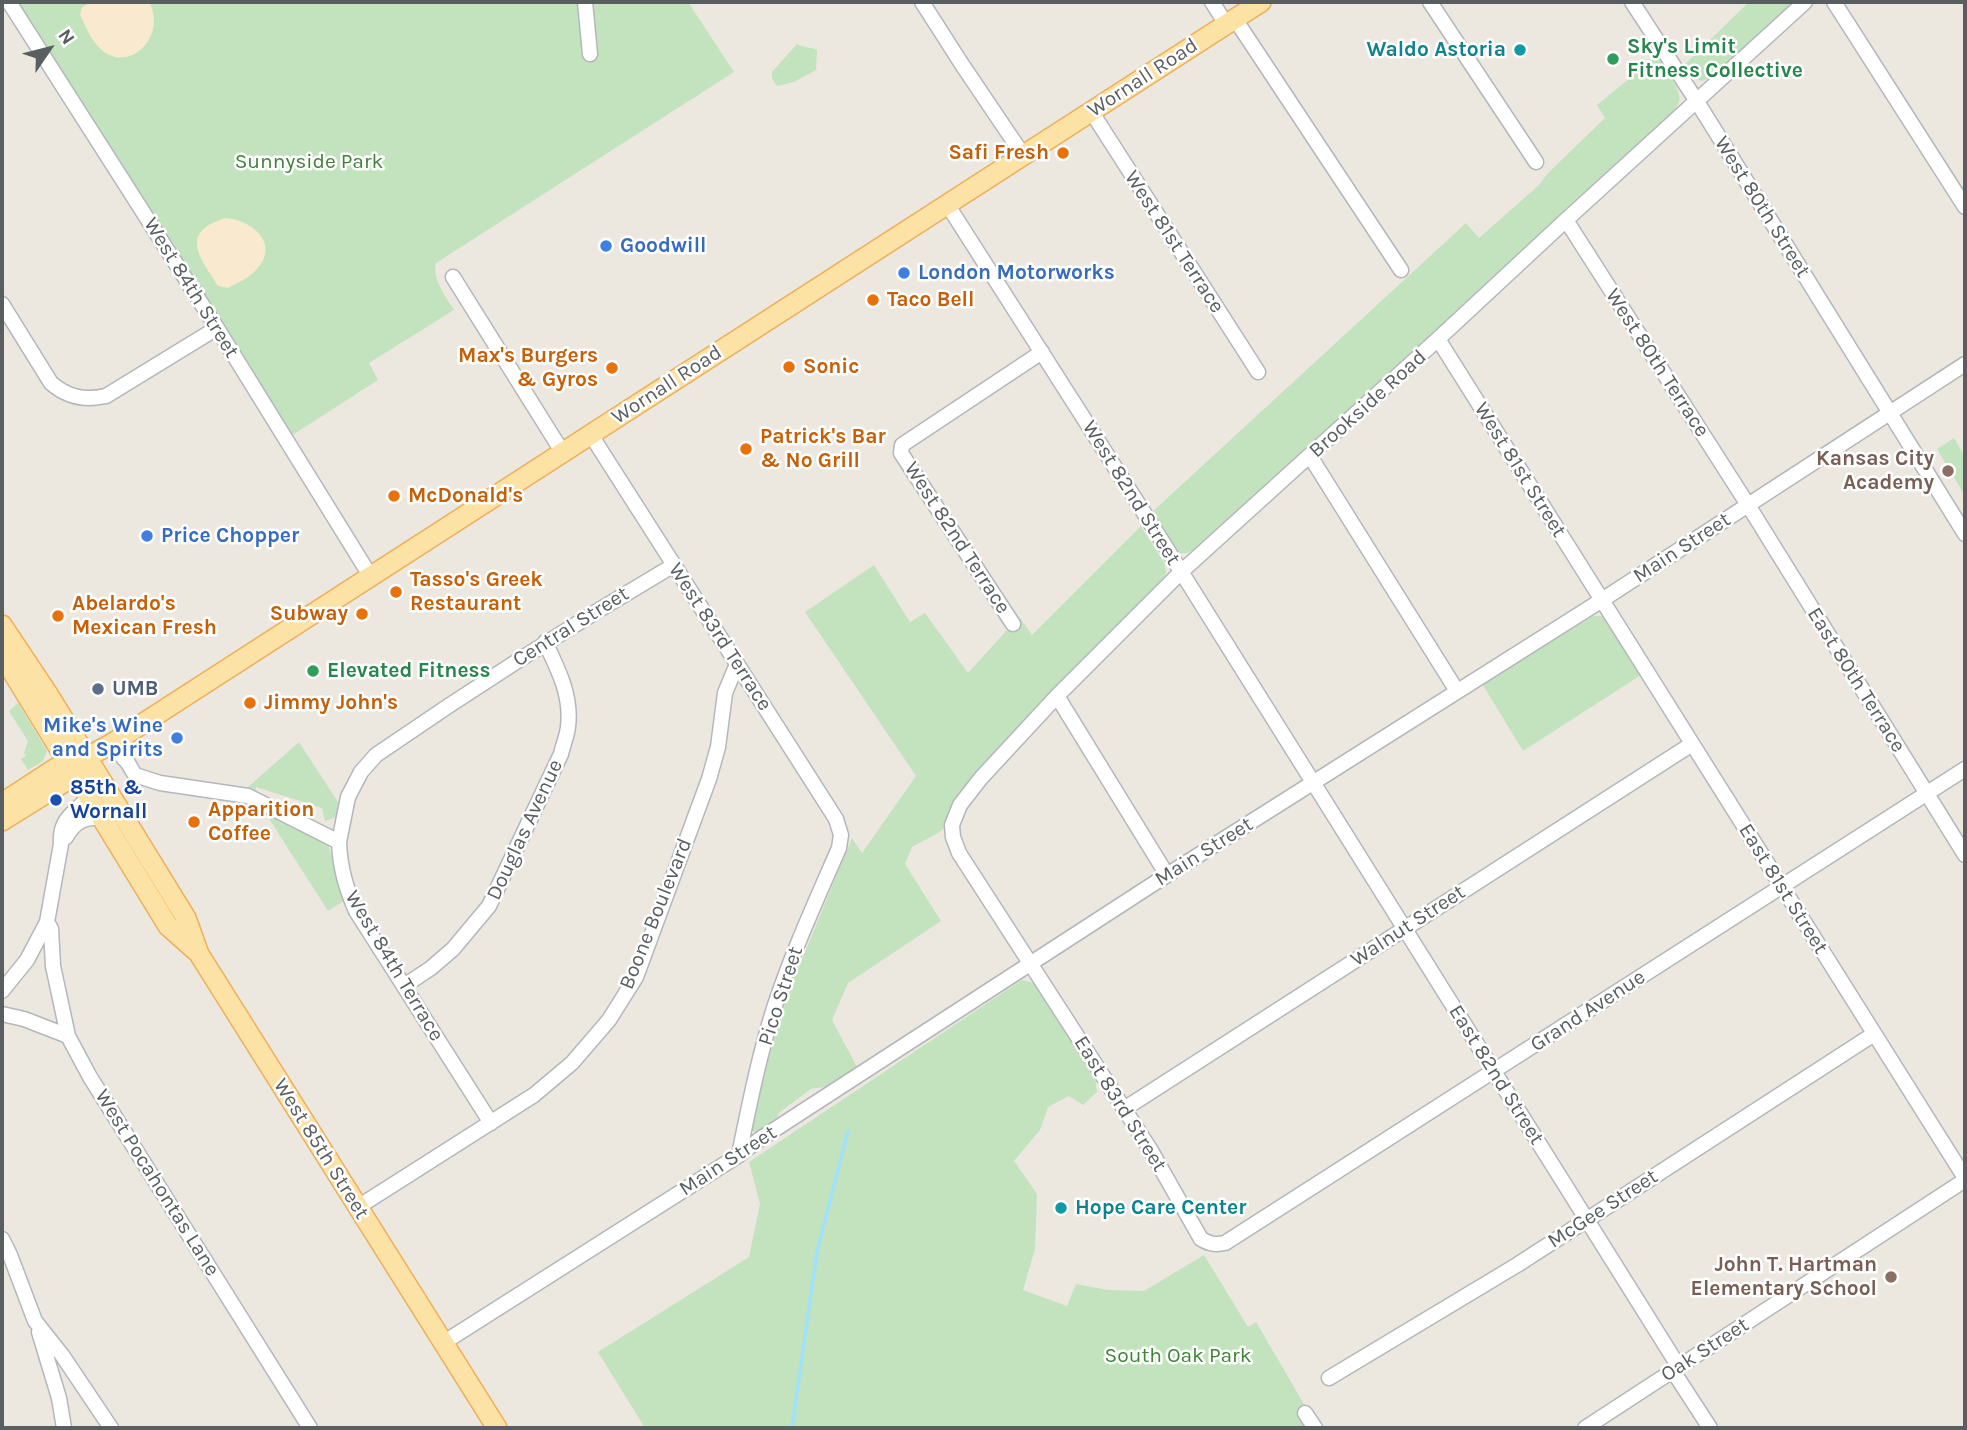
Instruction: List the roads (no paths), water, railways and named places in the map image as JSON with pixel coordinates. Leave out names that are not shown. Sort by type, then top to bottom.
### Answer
[{"type":"main road","name":"Wornall Road","points":[[2,803],[56,768],[79,761],[111,744],[1261,2]]},
{"type":"main road","name":"West 85th Street","points":[[2,625],[48,694],[79,761],[89,797],[168,926],[199,954]]},
{"type":"main road","name":"West 85th Street","points":[[2,655],[79,761],[186,918],[199,954],[497,1428]]},
{"type":"main road","name":"Wornall Road","points":[[2,821],[63,783],[79,761]]},
{"type":"street","name":"West 84th Street","points":[[9,2],[371,576]]},
{"type":"street","points":[[585,2],[590,54]]},
{"type":"street","points":[[922,2],[1023,155]]},
{"type":"street","points":[[1212,2],[1230,22],[1401,270]]},
{"type":"street","points":[[1430,2],[1536,162]]},
{"type":"street","name":"West 80th Street","points":[[1632,2],[1696,100],[1965,534]]},
{"type":"street","name":"Brookside Road","points":[[952,825],[960,805],[981,778],[1057,696],[1181,572],[1805,2]]},
{"type":"street","points":[[1834,2],[1965,207]]},
{"type":"street","name":"West 81st Terrace","points":[[1091,111],[1258,372]]},
{"type":"street","name":"West 82nd Street","points":[[947,204],[1312,783]]},
{"type":"street","name":"West 80th Terrace","points":[[1566,220],[1748,505]]},
{"type":"street","points":[[453,277],[563,453]]},
{"type":"street","points":[[2,304],[51,383],[60,391],[80,399],[106,396],[217,328]]},
{"type":"street","name":"West 81st Street","points":[[1438,339],[1602,600]]},
{"type":"street","name":"West 82nd Terrace","points":[[1013,624],[901,453],[902,444],[1042,352]]},
{"type":"street","name":"Main Street","points":[[443,1343],[739,1155],[1167,875],[1602,600],[1965,364]]},
{"type":"street","name":"West 83rd Terrace","points":[[591,435],[836,818],[841,835],[840,842]]},
{"type":"street","points":[[1310,456],[1457,691]]},
{"type":"street","name":"East 80th Terrace","points":[[1748,505],[1965,855]]},
{"type":"street","name":"Central Street","points":[[339,842],[348,797],[361,772],[376,755],[545,642],[674,565]]},
{"type":"street","name":"East 81st Street","points":[[1602,600],[1965,1179]]},
{"type":"street","name":"Douglas Avenue","points":[[404,986],[453,949],[489,906],[561,754],[568,727],[568,705],[564,683],[545,642]]},
{"type":"street","name":"Boone Boulevard","points":[[358,1207],[534,1096],[572,1063],[609,1020],[636,977],[709,779],[718,747],[725,694],[737,664]]},
{"type":"street","points":[[1057,696],[1167,875]]},
{"type":"street","points":[[111,744],[135,775],[160,783],[248,796],[339,842]]},
{"type":"street","name":"Walnut Street","points":[[1124,1109],[1692,744]]},
{"type":"street","name":"Grand Avenue","points":[[1208,1243],[1225,1243],[1965,769]]},
{"type":"street","name":"East 82nd Street","points":[[1312,783],[1586,1220],[1710,1428]]},
{"type":"street","points":[[2,991],[27,960],[47,922],[63,823],[89,797]]},
{"type":"street","points":[[61,844],[76,823],[91,817],[103,818]]},
{"type":"street","name":"East 83rd Street","points":[[952,825],[959,853],[1150,1149],[1201,1239],[1208,1243]]},
{"type":"street","name":"West 84th Terrace","points":[[339,842],[344,882],[356,911],[491,1123]]},
{"type":"street","name":"Pico Street","points":[[739,1155],[753,1084],[774,1010],[800,937],[840,842]]},
{"type":"street","name":"West Pocahontas Lane","points":[[47,922],[51,929],[52,966],[68,1036],[90,1077],[310,1428]]},
{"type":"street","points":[[2,1014],[24,1019],[68,1036]]},
{"type":"street","name":"McGee Street","points":[[1329,1378],[1517,1265],[1874,1034]]},
{"type":"street","name":"Oak Street","points":[[1585,1428],[1965,1179]]},
{"type":"street","points":[[2,1239],[35,1321],[59,1398],[64,1428]]},
{"type":"street","points":[[35,1321],[62,1355],[111,1428]]},
{"type":"street","points":[[1305,1413],[1315,1428]]},
{"type":"waterway","points":[[792,1428],[817,1251],[848,1131]]},
{"type":"place","name":"Waldo Astoria","points":[[1520,50]]},
{"type":"place","name":"Sky's Limit Fitness Collective","points":[[1613,59]]},
{"type":"place","name":"Safi Fresh","points":[[1063,153]]},
{"type":"place","name":"Goodwill","points":[[606,246]]},
{"type":"place","name":"London Motorworks","points":[[904,273]]},
{"type":"place","name":"Taco Bell","points":[[873,300]]},
{"type":"place","name":"Sonic","points":[[789,367]]},
{"type":"place","name":"Max's Burgers & Gyros","points":[[612,368]]},
{"type":"place","name":"Patrick's Bar & No Grill","points":[[746,449]]},
{"type":"place","name":"Kansas City Academy","points":[[1948,471]]},
{"type":"place","name":"McDonald's","points":[[394,496]]},
{"type":"place","name":"Price Chopper","points":[[147,536]]},
{"type":"place","name":"Tasso's Greek Restaurant","points":[[396,592]]},
{"type":"place","name":"Subway","points":[[362,614]]},
{"type":"place","name":"Abelardo's Mexican Fresh","points":[[58,616]]},
{"type":"place","name":"Elevated Fitness","points":[[313,671]]},
{"type":"place","name":"UMB","points":[[98,689]]},
{"type":"place","name":"Jimmy John's","points":[[250,703]]},
{"type":"place","name":"Mike's Wine and Spirits","points":[[177,738]]},
{"type":"place","name":"85th & Wornall","points":[[56,800]]},
{"type":"place","name":"Apparition Coffee","points":[[194,822]]},
{"type":"place","name":"Hope Care Center","points":[[1061,1208]]},
{"type":"place","name":"John T. Hartman Elementary School","points":[[1891,1277]]},
{"type":"park label","name":"Sunnyside Park","points":[[309,162]]},
{"type":"park label","name":"South Oak Park","points":[[1178,1356]]}]
